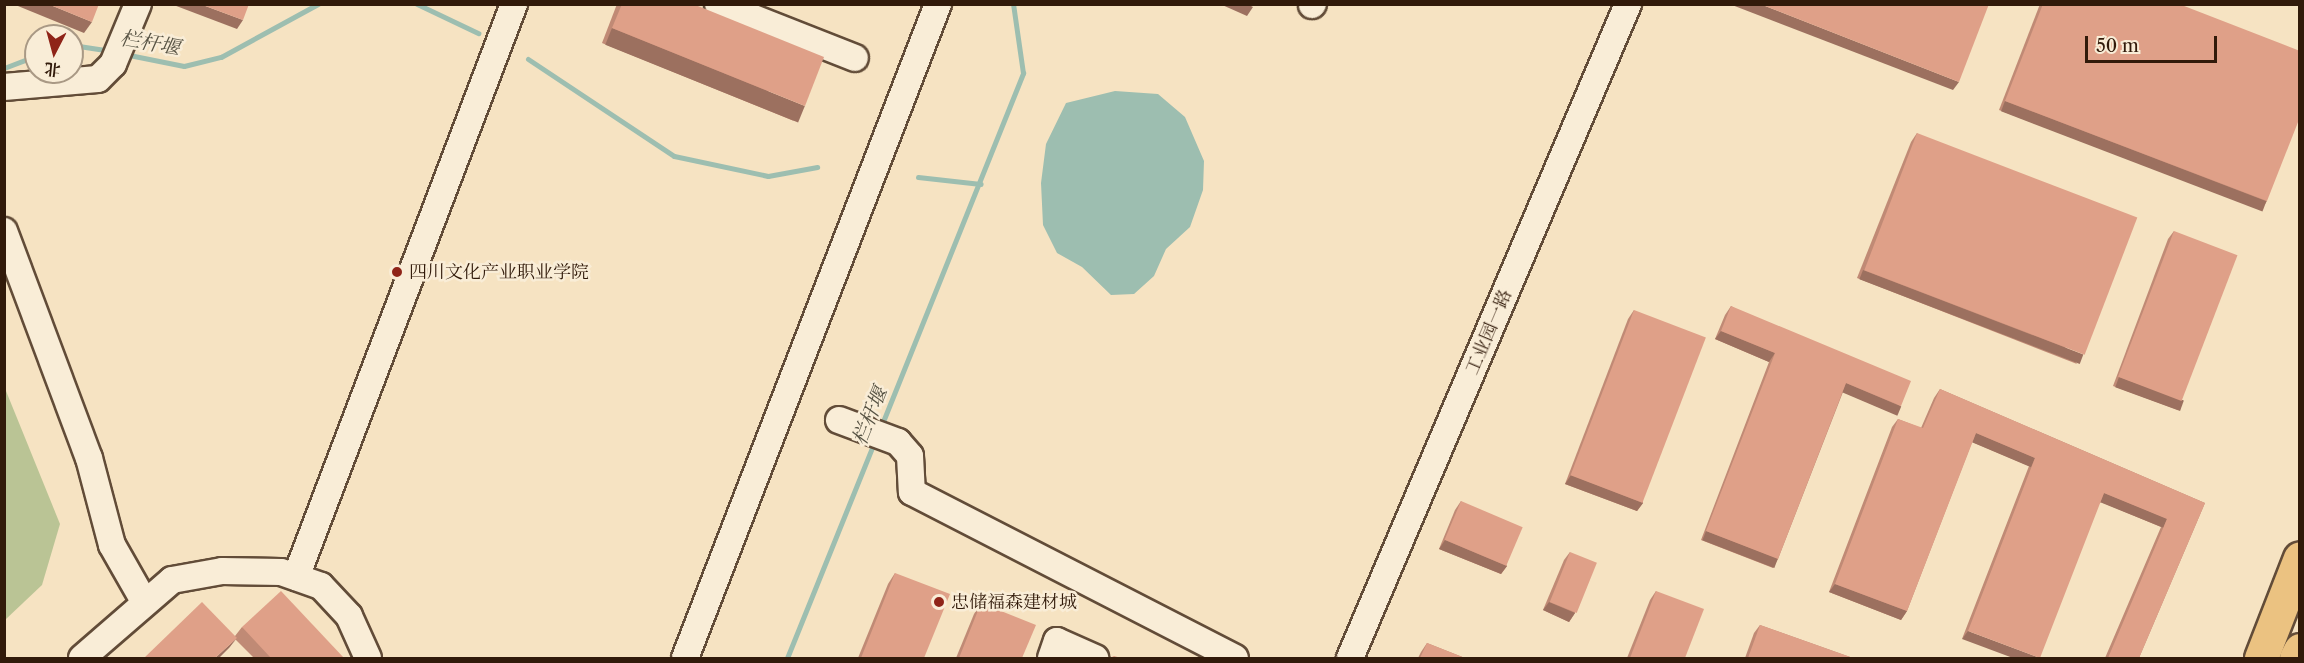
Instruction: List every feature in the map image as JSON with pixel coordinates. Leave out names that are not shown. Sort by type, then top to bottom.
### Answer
[{"type":"main road","points":[[2261,658],[2300,558]]},
{"type":"main road","points":[[2296,658],[2300,650]]},
{"type":"street","points":[[4,87],[98,79],[118,53],[138,4]]},
{"type":"street","points":[[296,577],[514,4]]},
{"type":"street","points":[[718,4],[751,10],[855,58]]},
{"type":"street","points":[[685,658],[939,4]]},
{"type":"street","name":"工业园一路","points":[[1350,658],[1628,4]]},
{"type":"street","points":[[4,231],[89,458],[112,545],[144,601]]},
{"type":"street","points":[[850,424],[898,442],[910,456],[912,492],[1235,658]]},
{"type":"street","points":[[82,658],[144,601],[172,580],[222,571],[296,577],[321,586],[349,616],[368,658]]},
{"type":"street","points":[[1051,658],[1057,641],[1095,658]]},
{"type":"green space","points":[[4,386],[60,524],[42,585],[5,620]]},
{"type":"shaded area","points":[[1115,91],[1158,94],[1185,117],[1204,161],[1203,190],[1190,227],[1166,249],[1154,276],[1134,294],[1111,295],[1082,267],[1057,253],[1043,225],[1041,183],[1046,144],[1066,103]]},
{"type":"building","points":[[48,4],[99,4],[92,22]]},
{"type":"building","points":[[200,4],[249,4],[243,20]]},
{"type":"building","points":[[622,4],[693,4],[824,57],[805,106],[612,28]]},
{"type":"building","points":[[1760,4],[1989,4],[1959,82]]},
{"type":"building","points":[[2043,4],[2179,4],[2300,51],[2300,117],[2267,201],[2005,101]]},
{"type":"building","points":[[1917,133],[2137,218],[2085,355],[1864,270]]},
{"type":"building","points":[[2174,231],[2237,255],[2182,401],[2118,377]]},
{"type":"building","points":[[1731,306],[1911,381],[1901,406],[1846,383],[1778,559],[1706,531],[1775,353],[1721,331]]},
{"type":"building","points":[[1634,310],[1706,338],[1642,503],[1571,475]]},
{"type":"building","points":[[1940,389],[2205,503],[2139,658],[2108,658],[2167,519],[2104,493],[2040,658],[1968,631],[2035,458],[1976,433],[1907,611],[1835,584],[1898,419],[1923,428]]},
{"type":"building","points":[[1461,501],[1523,527],[1506,566],[1445,540]]},
{"type":"building","points":[[1570,552],[1597,563],[1577,613],[1550,602]]},
{"type":"building","points":[[895,573],[950,594],[924,658],[861,658]]},
{"type":"building","points":[[281,591],[344,658],[271,658],[242,627]]},
{"type":"building","points":[[1656,591],[1704,609],[1685,658],[1630,658]]},
{"type":"building","points":[[202,602],[237,638],[215,658],[144,658]]},
{"type":"building","points":[[981,603],[1036,625],[1022,658],[959,658]]},
{"type":"building","points":[[1760,625],[1853,658],[1748,658]]},
{"type":"building","points":[[1427,643],[1465,658],[1420,658]]},
{"type":"waterway","name":"栏杆堰","points":[[124,54],[184,66],[221,57],[318,4]]},
{"type":"waterway","name":"栏杆堰","points":[[417,4],[478,33]]},
{"type":"waterway","name":"栏杆堰","points":[[880,429],[1023,73],[1013,4]]},
{"type":"waterway","name":"栏杆堰","points":[[84,47],[112,51]]},
{"type":"waterway","name":"栏杆堰","points":[[528,59],[674,156],[768,176],[817,167]]},
{"type":"waterway","name":"栏杆堰","points":[[4,68],[24,60]]},
{"type":"waterway","name":"栏杆堰","points":[[918,177],[981,184]]},
{"type":"waterway","name":"栏杆堰","points":[[787,658],[875,440]]},
{"type":"place","name":"四川文化产业职业学院","points":[[397,272]]},
{"type":"place","name":"忠储福森建材城","points":[[939,602]]}]
